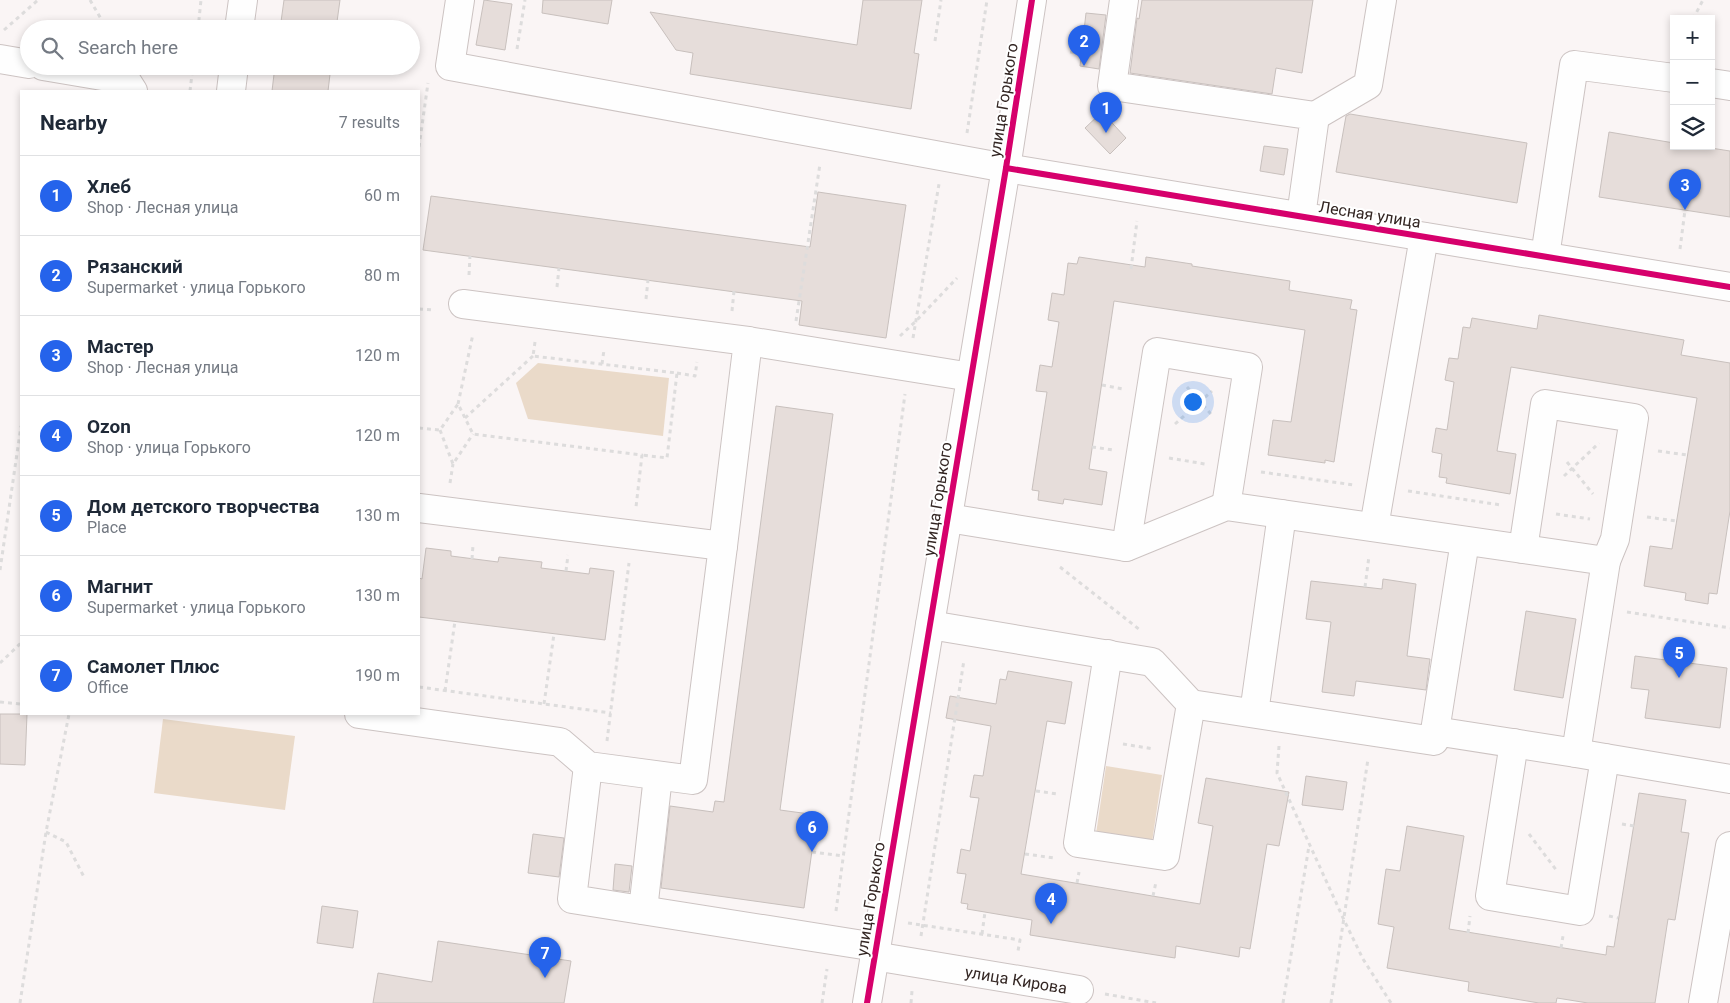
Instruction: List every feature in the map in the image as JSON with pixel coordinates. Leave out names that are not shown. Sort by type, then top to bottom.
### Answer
[{"type":"street","points":[[240,20],[243,0]]},
{"type":"street","name":"Лесная улица","points":[[460,0],[450,66],[1006,168],[1730,287]]},
{"type":"street","name":"улица Горького","points":[[867,1003],[1006,168],[1032,0]]},
{"type":"street","points":[[1124,0],[1112,86],[1315,116],[1368,85],[1382,0]]},
{"type":"street","points":[[0,59],[20,62]]},
{"type":"street","points":[[1546,256],[1574,65],[1670,77]]},
{"type":"street","points":[[96,75],[126,80],[132,90]]},
{"type":"street","points":[[231,90],[233,75]]},
{"type":"street","points":[[1715,84],[1730,86]]},
{"type":"street","points":[[1301,216],[1315,116]]},
{"type":"street","points":[[1374,527],[1424,237]]},
{"type":"street","points":[[471,305],[748,341],[971,377]]},
{"type":"street","points":[[366,715],[560,742],[588,766],[693,780],[748,341]]},
{"type":"street","points":[[1126,547],[1157,352],[1248,367],[1226,506]]},
{"type":"street","points":[[1523,549],[1545,404],[1634,418],[1614,539],[1606,561],[1576,753]]},
{"type":"street","points":[[948,518],[1126,547],[1226,506],[1606,561]]},
{"type":"street","points":[[420,508],[723,546]]},
{"type":"street","points":[[1254,713],[1282,514]]},
{"type":"street","points":[[930,625],[1152,662],[1190,704],[1434,740],[1465,540]]},
{"type":"street","points":[[1108,654],[1078,843],[1165,856],[1190,704]]},
{"type":"street","points":[[1435,731],[1730,779]]},
{"type":"street","points":[[1514,743],[1490,896],[1580,911],[1605,758]]},
{"type":"street","name":"улица Кирова","points":[[588,766],[572,899],[831,940],[916,963],[1079,990]]},
{"type":"street","points":[[643,910],[658,776]]},
{"type":"street","points":[[1703,1003],[1730,846]]},
{"type":"path","points":[[0,33],[38,0]]},
{"type":"path","points":[[90,0],[102,20]]},
{"type":"path","points":[[199,20],[202,0]]},
{"type":"path","points":[[517,53],[525,0]]},
{"type":"path","points":[[934,41],[941,0]]},
{"type":"path","points":[[822,1003],[909,367],[946,137],[966,140],[987,0]]},
{"type":"path","points":[[1695,15],[1703,0]]},
{"type":"path","points":[[1070,52],[1081,53]]},
{"type":"path","points":[[190,90],[192,75]]},
{"type":"path","points":[[792,348],[825,135]]},
{"type":"path","points":[[1678,256],[1685,210]]},
{"type":"path","points":[[1130,269],[1137,221]]},
{"type":"path","points":[[897,338],[964,272],[991,252]]},
{"type":"path","points":[[458,404],[471,305]]},
{"type":"path","points":[[465,418],[534,356],[538,314]]},
{"type":"path","points":[[1157,352],[1200,401],[1234,455]]},
{"type":"path","points":[[534,356],[677,373],[667,458],[642,455]]},
{"type":"path","points":[[1141,454],[1240,366]]},
{"type":"path","points":[[1529,509],[1626,417]]},
{"type":"path","points":[[440,430],[453,464],[473,434]]},
{"type":"path","points":[[1541,432],[1617,523]]},
{"type":"path","points":[[0,570],[20,433]]},
{"type":"path","points":[[1141,454],[1234,455],[1356,485]]},
{"type":"path","points":[[1399,490],[1617,523]]},
{"type":"path","points":[[1058,566],[1144,633],[1149,643],[1152,662]]},
{"type":"path","points":[[1598,608],[1730,628]]},
{"type":"path","points":[[446,691],[455,621]]},
{"type":"path","points":[[910,1003],[969,631]]},
{"type":"path","points":[[544,704],[554,634]]},
{"type":"path","points":[[0,663],[20,645]]},
{"type":"path","points":[[420,687],[610,713]]},
{"type":"path","points":[[0,702],[20,704]]},
{"type":"path","points":[[20,1003],[46,832],[69,715]]},
{"type":"path","points":[[1282,717],[1277,773],[1344,920],[1363,958],[1391,1003]]},
{"type":"path","points":[[1331,1003],[1372,731]]},
{"type":"path","points":[[1095,739],[1182,754]]},
{"type":"path","points":[[1504,802],[1581,904]]},
{"type":"path","points":[[46,832],[66,842],[85,879]]},
{"type":"path","points":[[1283,1003],[1309,846]]},
{"type":"path","points":[[812,852],[843,856]]},
{"type":"path","points":[[982,934],[985,912]]},
{"type":"path","points":[[881,918],[1020,940],[1013,979]]},
{"type":"shaded area","points":[[538,363],[669,378],[663,436],[528,419],[516,383]]},
{"type":"shaded area","points":[[163,719],[295,736],[285,810],[154,793]]},
{"type":"shaded area","points":[[1106,766],[1162,775],[1152,842],[1096,834]]},
{"type":"building","points":[[284,0],[340,0],[337,20],[281,20]]},
{"type":"building","points":[[484,0],[512,4],[505,50],[476,45]]},
{"type":"building","points":[[543,0],[612,0],[608,24],[542,13]]},
{"type":"building","points":[[863,0],[922,0],[914,53],[919,54],[911,109],[690,74],[693,53],[676,50],[650,12],[857,45]]},
{"type":"building","points":[[1142,0],[1313,0],[1302,73],[1276,68],[1272,94],[1130,73],[1137,18],[1139,19]]},
{"type":"building","points":[[1086,13],[1106,15],[1099,69],[1080,66]]},
{"type":"building","points":[[274,75],[330,75],[328,90],[272,90]]},
{"type":"building","points":[[1102,112],[1126,138],[1110,154],[1085,128]]},
{"type":"building","points":[[1350,114],[1527,143],[1517,203],[1336,172],[1346,116]]},
{"type":"building","points":[[1609,132],[1670,142],[1670,150],[1715,149],[1730,151],[1730,217],[1599,197]]},
{"type":"building","points":[[1264,146],[1288,149],[1284,175],[1260,171]]},
{"type":"building","points":[[818,192],[906,205],[886,338],[799,325],[802,301],[423,250],[431,196],[810,247]]},
{"type":"building","points":[[1079,257],[1145,267],[1146,257],[1192,264],[1192,266],[1290,281],[1289,290],[1352,300],[1350,309],[1357,310],[1334,462],[1325,460],[1325,463],[1268,455],[1273,420],[1291,422],[1305,330],[1114,301],[1089,469],[1107,472],[1102,505],[1064,499],[1063,504],[1038,500],[1039,491],[1032,490],[1047,392],[1036,391],[1040,365],[1052,367],[1059,322],[1048,320],[1052,293],[1064,295],[1068,263],[1077,264]]},
{"type":"building","points":[[1539,315],[1684,340],[1681,355],[1730,363],[1730,511],[1717,594],[1709,593],[1708,604],[1685,600],[1686,593],[1644,586],[1650,546],[1672,549],[1697,398],[1511,367],[1497,451],[1516,454],[1510,494],[1446,483],[1447,478],[1439,477],[1442,454],[1432,452],[1436,428],[1447,430],[1454,382],[1445,380],[1449,358],[1458,359],[1463,327],[1470,328],[1472,318],[1537,329]]},
{"type":"building","points":[[776,406],[833,414],[780,810],[817,815],[804,908],[661,888],[670,806],[713,812],[715,801],[724,802]]},
{"type":"building","points":[[426,548],[451,551],[451,556],[498,562],[499,557],[542,562],[541,568],[589,574],[590,568],[614,571],[605,640],[420,617],[420,578],[422,579]]},
{"type":"building","points":[[1383,579],[1416,584],[1407,656],[1430,659],[1426,690],[1356,681],[1354,696],[1322,692],[1331,622],[1306,619],[1311,581],[1382,589]]},
{"type":"building","points":[[1526,611],[1576,619],[1563,698],[1514,690]]},
{"type":"building","points":[[1635,656],[1727,668],[1720,728],[1645,718],[1649,690],[1631,688]]},
{"type":"building","points":[[1008,671],[1072,682],[1065,724],[1047,721],[1021,874],[1200,904],[1213,826],[1198,823],[1206,778],[1289,792],[1279,846],[1267,844],[1250,949],[1240,947],[1239,957],[1176,946],[1175,958],[1030,935],[1032,920],[967,909],[968,904],[961,903],[966,874],[957,873],[961,849],[970,851],[979,798],[970,797],[974,775],[983,776],[991,726],[946,718],[950,696],[996,704],[1000,679],[1006,680]]},
{"type":"building","points":[[0,714],[27,715],[25,765],[0,764]]},
{"type":"building","points":[[1306,776],[1347,782],[1343,810],[1302,805]]},
{"type":"building","points":[[1639,793],[1686,800],[1681,832],[1689,833],[1675,920],[1668,919],[1655,1003],[1588,1003],[1557,998],[1556,1003],[1539,1003],[1468,991],[1469,982],[1387,968],[1394,927],[1378,924],[1386,869],[1400,871],[1407,826],[1464,836],[1449,929],[1606,955],[1607,946],[1614,947]]},
{"type":"building","points":[[533,834],[564,838],[559,877],[528,873]]},
{"type":"building","points":[[615,864],[632,866],[629,892],[613,890]]},
{"type":"building","points":[[322,906],[358,911],[353,948],[317,943]]},
{"type":"building","points":[[438,941],[571,961],[564,1003],[373,1003],[378,973],[432,982]]},
{"type":"cycle path","points":[[867,1003],[1006,168],[1032,0]]},
{"type":"cycle path","points":[[1006,168],[1730,287]]},
{"type":"place","name":"Рязанский","points":[[1084,66]]},
{"type":"place","name":"Хлеб","points":[[1106,133]]},
{"type":"place","name":"Мастер","points":[[1685,210]]},
{"type":"place","name":"Дом детского творчества","points":[[1679,678]]},
{"type":"place","name":"Магнит","points":[[812,852]]},
{"type":"place","name":"Ozon","points":[[1051,924]]},
{"type":"place","name":"Самолет Плюс","points":[[545,978]]}]
